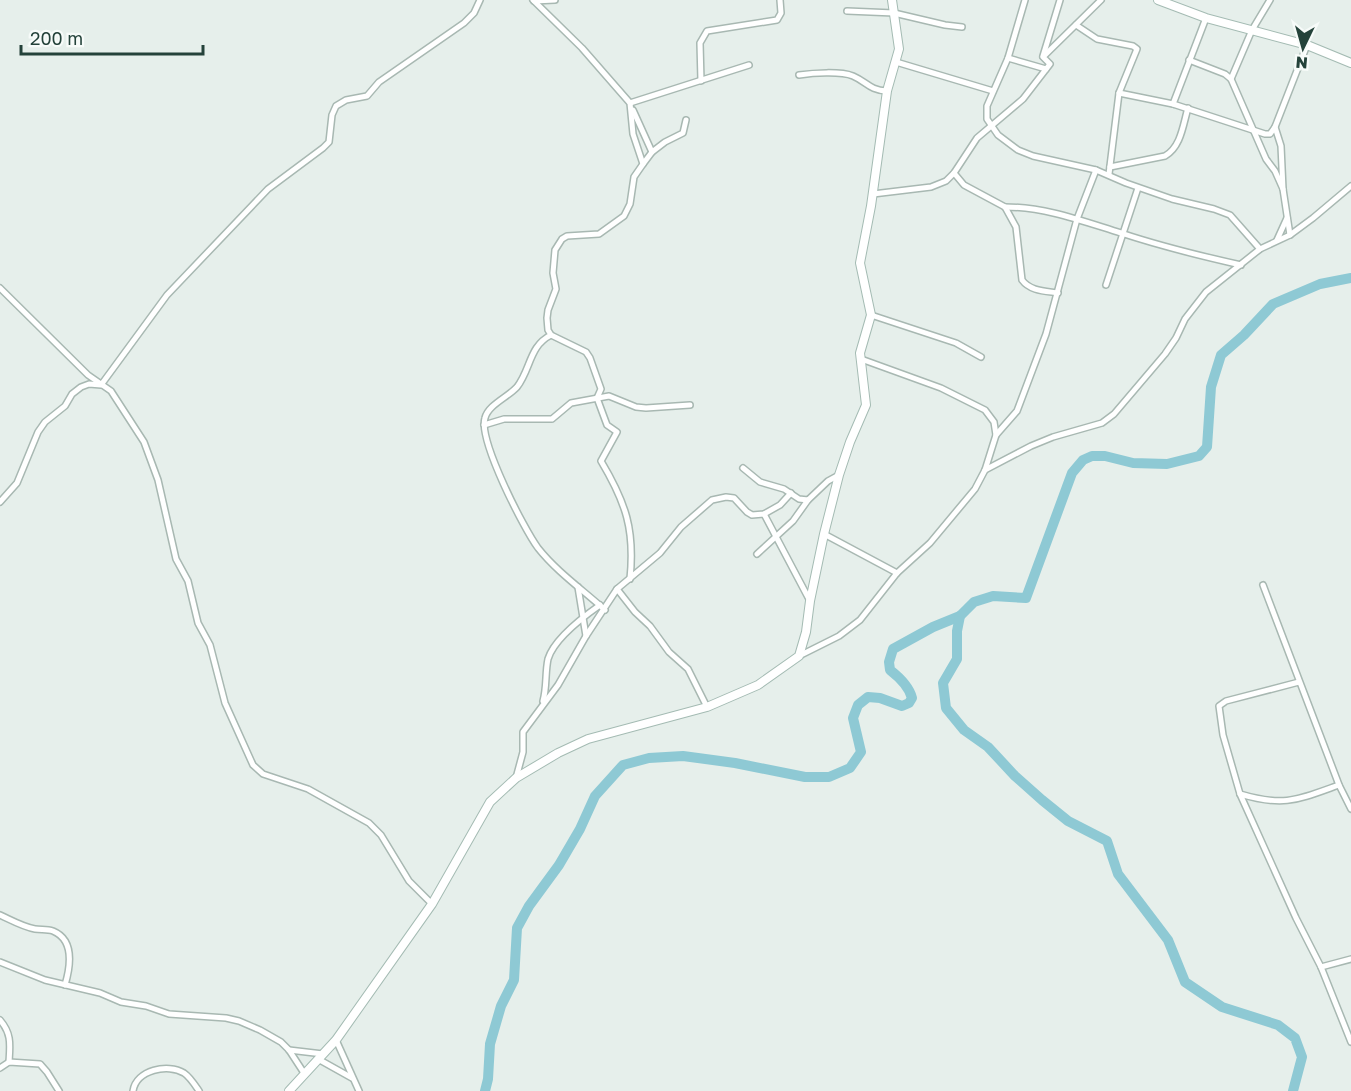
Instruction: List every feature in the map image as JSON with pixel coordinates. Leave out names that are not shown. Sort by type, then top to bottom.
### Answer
[{"type":"street","points":[[102,385],[167,295],[190,270],[268,189],[323,148],[331,135],[332,115],[336,106],[346,100],[366,96],[379,82],[464,23],[474,13],[480,0]]},
{"type":"street","points":[[534,1],[555,0]]},
{"type":"street","points":[[702,81],[700,43],[707,31],[777,20],[782,13],[780,0]]},
{"type":"street","points":[[799,656],[806,632],[824,534],[839,475],[866,405],[861,358],[862,343],[871,315],[860,263],[873,194],[887,91],[899,48],[892,0]]},
{"type":"street","points":[[1025,0],[1008,58],[987,106],[986,115],[991,125],[1005,141],[1033,156],[1096,170],[1138,188],[1230,215],[1260,249]]},
{"type":"street","points":[[1043,57],[1060,0]]},
{"type":"street","points":[[1043,57],[1101,0]]},
{"type":"street","points":[[1158,0],[1206,18],[1308,45],[1351,63]]},
{"type":"street","points":[[1231,79],[1252,30],[1270,0]]},
{"type":"street","points":[[534,1],[582,48],[631,106],[652,152]]},
{"type":"street","points":[[847,11],[894,14],[945,26],[962,27]]},
{"type":"street","points":[[1173,104],[1206,18]]},
{"type":"street","points":[[1076,26],[1097,39],[1136,47],[1137,52],[1119,93],[1109,174]]},
{"type":"street","points":[[1119,93],[1188,108],[1270,134],[1275,127],[1308,45]]},
{"type":"street","points":[[873,194],[939,185],[954,173],[977,138],[1023,99],[1050,64],[1043,57]]},
{"type":"street","points":[[1008,58],[1046,69]]},
{"type":"street","points":[[1189,60],[1225,74],[1231,79],[1266,159],[1275,171],[1283,189]]},
{"type":"street","points":[[896,62],[993,91]]},
{"type":"street","points":[[631,106],[749,65]]},
{"type":"street","points":[[799,75],[848,75],[876,90],[887,91]]},
{"type":"street","points":[[631,106],[633,134],[642,164]]},
{"type":"street","points":[[1110,167],[1171,153],[1178,140],[1188,108]]},
{"type":"street","points":[[630,579],[632,544],[624,504],[601,461],[617,432],[607,425],[597,398],[601,388],[590,358],[586,352],[551,335],[546,318],[556,289],[552,273],[555,250],[562,239],[567,236],[598,234],[624,216],[628,209],[634,177],[642,164],[652,152],[683,133],[686,120]]},
{"type":"street","points":[[1275,127],[1283,159],[1283,189],[1290,235]]},
{"type":"street","points":[[996,435],[1017,411],[1051,321],[1077,219],[1096,170]]},
{"type":"street","points":[[954,173],[964,185],[1005,207],[1042,210],[1241,265]]},
{"type":"street","points":[[986,470],[1031,446],[1102,423],[1114,414],[1165,354],[1176,338],[1185,318],[1200,299],[1260,249],[1290,235],[1351,186]]},
{"type":"street","points":[[1106,285],[1138,188]]},
{"type":"street","points":[[1005,207],[1016,228],[1022,280],[1032,288],[1058,293]]},
{"type":"street","points":[[1276,240],[1287,217]]},
{"type":"street","points":[[0,288],[80,367],[114,395],[139,432],[161,491],[176,559],[188,581],[198,623],[210,645],[225,703],[253,765],[262,774],[308,789],[369,823],[381,835],[409,881],[432,904]]},
{"type":"street","points":[[871,315],[956,343],[981,357]]},
{"type":"street","points":[[551,335],[535,347],[518,386],[488,412],[484,425],[496,470],[529,535],[540,550],[605,610]]},
{"type":"street","points":[[289,1091],[336,1040],[432,904],[490,802],[516,778],[558,753],[588,739],[707,708],[758,685],[799,656],[839,636],[860,620],[897,573],[930,543],[975,489],[986,470],[996,435],[994,422],[986,410],[941,388],[861,358]]},
{"type":"street","points":[[0,502],[15,486],[38,432],[45,423],[65,406],[72,394],[81,387],[89,384],[102,385]]},
{"type":"street","points":[[484,425],[504,419],[552,419],[571,403],[609,396],[636,407],[690,405]]},
{"type":"street","points":[[743,468],[760,482],[800,499],[808,500]]},
{"type":"street","points":[[758,554],[793,521],[808,500],[839,475]]},
{"type":"street","points":[[516,778],[523,752],[523,732],[558,686],[586,636],[617,590],[660,554],[681,527],[712,500],[734,498],[752,515],[764,514],[780,505],[791,494]]},
{"type":"street","points":[[764,514],[810,601]]},
{"type":"street","points":[[824,534],[897,573]]},
{"type":"street","points":[[1263,585],[1339,785],[1351,809]]},
{"type":"street","points":[[578,587],[586,636]]},
{"type":"street","points":[[617,590],[650,626],[669,652],[688,669],[707,708]]},
{"type":"street","points":[[541,706],[546,690],[548,659],[554,647],[584,616],[600,605]]},
{"type":"street","points":[[1299,682],[1226,701],[1219,706],[1223,735],[1240,794],[1296,918],[1321,967],[1351,1042]]},
{"type":"street","points":[[1240,794],[1260,800],[1283,802],[1339,785]]},
{"type":"street","points":[[0,915],[34,929],[52,930],[61,937],[68,950],[71,963],[65,985]]},
{"type":"street","points":[[1321,967],[1351,959]]},
{"type":"street","points":[[0,962],[37,978],[100,993],[121,1002],[146,1006],[170,1014],[232,1019],[272,1036],[290,1050],[304,1073]]},
{"type":"street","points":[[0,1020],[10,1035],[9,1062]]},
{"type":"street","points":[[336,1040],[358,1091]]},
{"type":"street","points":[[290,1050],[320,1056],[354,1079]]},
{"type":"street","points":[[0,1068],[9,1062],[40,1064],[59,1091]]},
{"type":"street","points":[[134,1091],[136,1082],[142,1076],[156,1070],[166,1069],[184,1073],[199,1091]]},
{"type":"waterway","points":[[1293,1091],[1302,1057],[1295,1038],[1278,1025],[1222,1007],[1185,982],[1168,940],[1118,874],[1107,841],[1068,821],[1015,776],[988,747],[964,730],[946,708],[943,683],[957,659],[957,631],[960,616],[974,602],[993,596],[1026,598],[1072,473],[1083,460],[1092,456],[1105,456],[1133,463],[1167,464],[1199,456],[1207,447],[1211,387],[1221,355],[1244,335],[1273,304],[1320,284],[1351,278]]},
{"type":"waterway","points":[[485,1091],[490,1044],[501,1006],[514,980],[517,928],[529,906],[559,865],[580,829],[595,796],[623,765],[649,758],[683,756],[735,763],[805,777],[829,777],[850,768],[861,752],[853,718],[858,705],[868,697],[880,698],[902,706],[909,703],[912,698],[906,686],[890,670],[889,662],[893,649],[933,627],[960,616]]}]
